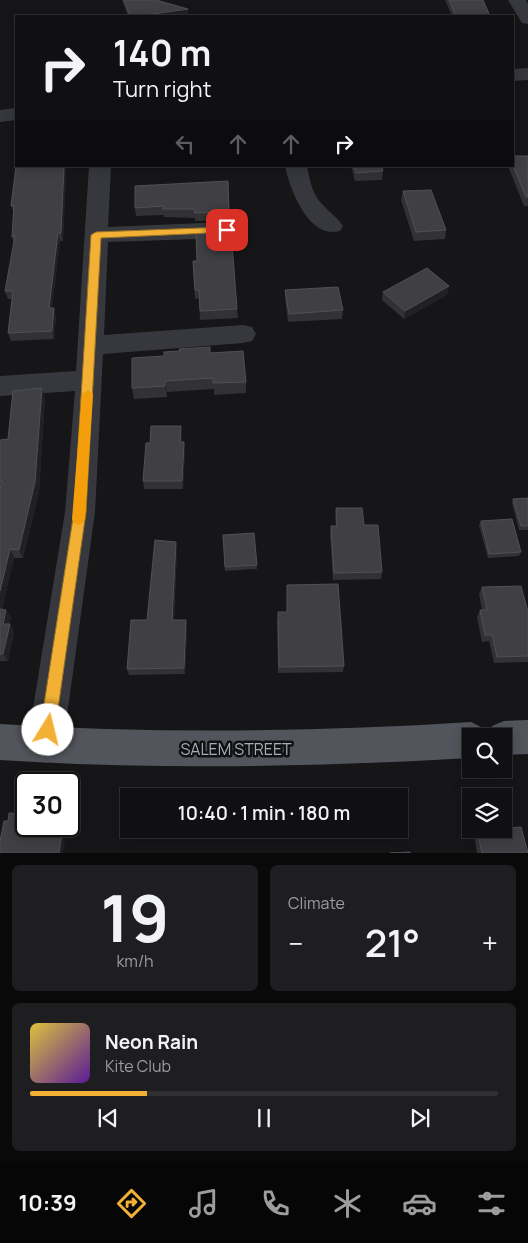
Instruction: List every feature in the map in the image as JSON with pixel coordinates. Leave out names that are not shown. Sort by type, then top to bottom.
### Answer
[{"type":"main road","points":[[512,738],[528,737]]},
{"type":"main road","name":"SALEM STREET","points":[[0,742],[181,750],[269,750],[462,740]]},
{"type":"street","points":[[517,0],[528,19]]},
{"type":"street","points":[[514,75],[528,74]]},
{"type":"street","points":[[0,116],[15,114]]},
{"type":"street","points":[[45,745],[80,512],[100,167]]},
{"type":"street","points":[[296,167],[301,190],[307,203],[332,226]]},
{"type":"street","points":[[96,235],[227,230]]},
{"type":"street","points":[[90,345],[243,334]]},
{"type":"street","points":[[0,386],[88,380]]},
{"type":"building","points":[[124,0],[156,0],[188,9],[146,15],[130,15]]},
{"type":"building","points":[[449,0],[483,0],[490,15],[456,15]]},
{"type":"building","points":[[514,156],[528,156],[528,197],[526,197],[514,167]]},
{"type":"building","points":[[16,167],[64,167],[61,233],[58,233],[49,308],[54,308],[52,331],[8,333],[13,291],[5,291],[15,236],[12,237],[14,205],[11,206]]},
{"type":"building","points":[[354,167],[382,167],[383,171],[356,173]]},
{"type":"building","points":[[228,181],[229,212],[195,213],[194,209],[163,209],[163,206],[135,208],[135,186]]},
{"type":"building","points":[[431,190],[446,230],[416,232],[403,191]]},
{"type":"building","points":[[231,230],[237,309],[200,311],[199,290],[195,290],[193,261],[197,261],[196,232]]},
{"type":"building","points":[[427,268],[449,286],[405,311],[383,292]]},
{"type":"building","points":[[338,287],[343,310],[289,314],[285,290]]},
{"type":"building","points":[[210,347],[210,353],[243,351],[246,382],[213,383],[213,378],[165,381],[165,386],[132,388],[132,358],[164,356],[164,352],[180,351],[179,349]]},
{"type":"building","points":[[42,388],[35,482],[19,550],[10,549],[0,591],[0,488],[2,481],[0,481],[0,440],[8,439],[13,391]]},
{"type":"building","points":[[151,426],[181,426],[180,442],[184,442],[182,481],[143,481],[146,443],[150,443]]},
{"type":"building","points":[[528,498],[528,526],[521,526],[513,499]]},
{"type":"building","points":[[336,508],[362,508],[364,525],[378,525],[382,572],[334,573],[331,526],[337,526]]},
{"type":"building","points":[[512,519],[521,552],[489,554],[481,521]]},
{"type":"building","points":[[254,533],[257,565],[225,567],[223,535]]},
{"type":"building","points":[[155,540],[176,542],[172,620],[186,620],[184,668],[127,669],[131,620],[147,620]]},
{"type":"building","points":[[338,584],[344,666],[279,667],[278,612],[287,612],[287,585]]},
{"type":"building","points":[[521,586],[528,612],[528,656],[497,657],[492,635],[485,635],[480,610],[487,610],[482,587]]},
{"type":"building","points":[[0,609],[6,610],[3,624],[10,624],[3,654],[0,654]]},
{"type":"building","points":[[9,813],[15,813],[15,837],[61,837],[59,853],[0,853],[4,821],[8,821]]},
{"type":"building","points":[[521,827],[528,853],[482,853],[479,838],[512,838],[512,828]]},
{"type":"slow traffic","points":[[79,519],[88,394]]},
{"type":"route","points":[[48,730],[80,512],[86,435],[96,235],[227,230]]}]
